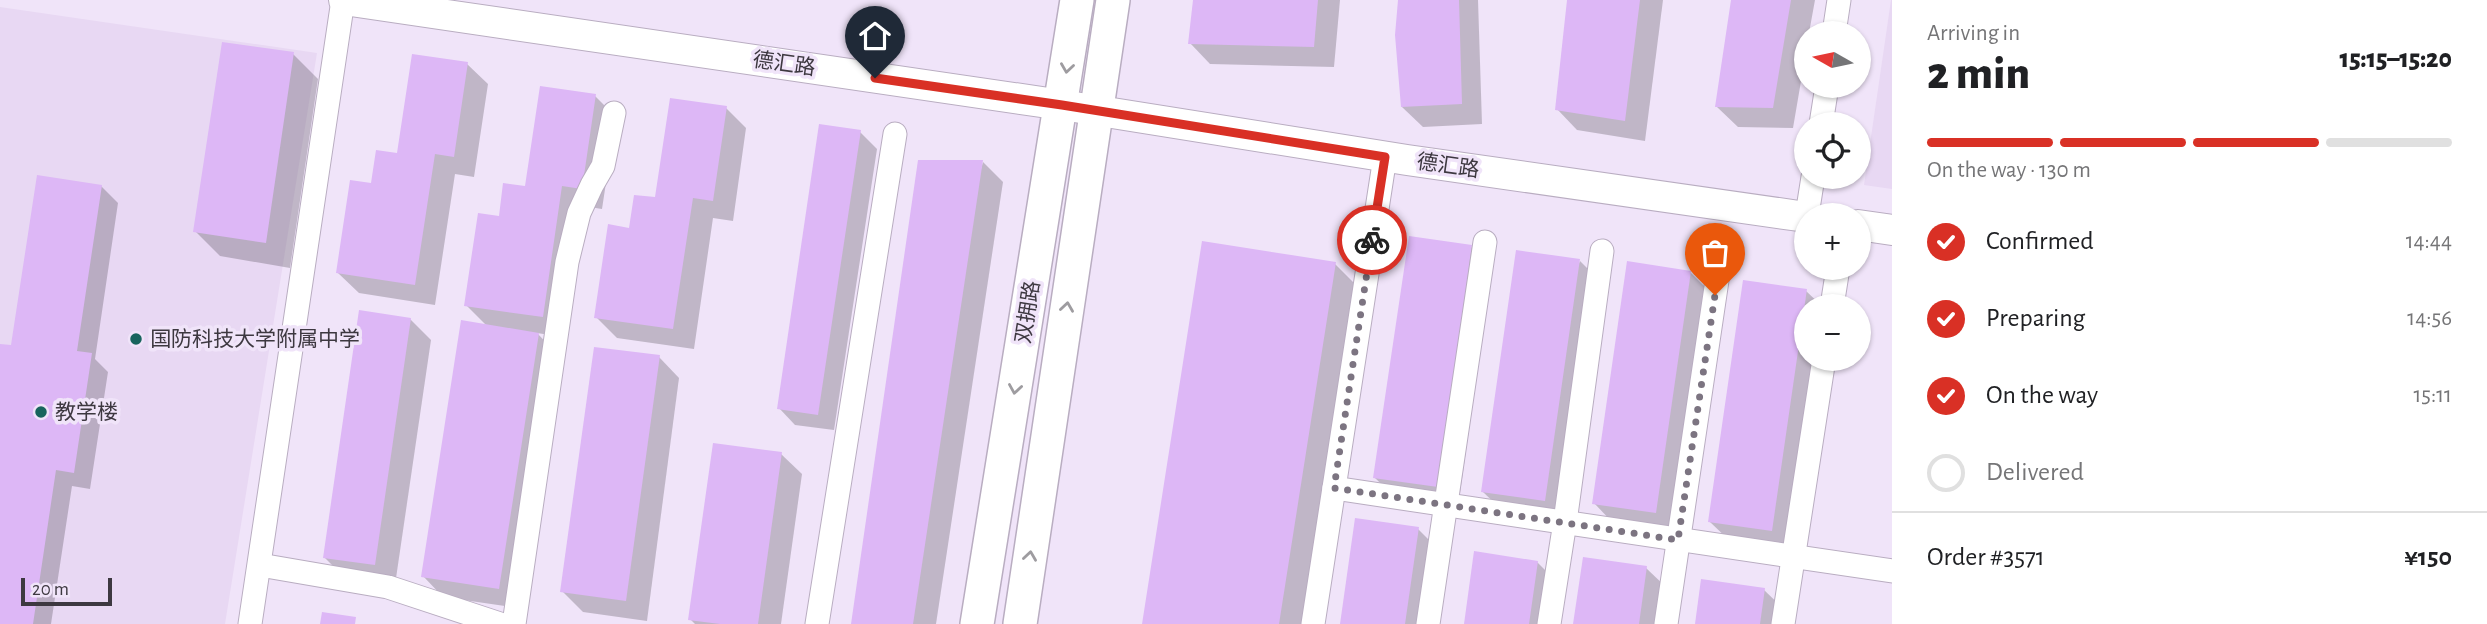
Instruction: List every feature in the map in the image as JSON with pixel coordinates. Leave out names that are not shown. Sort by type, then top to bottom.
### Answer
[{"type":"main road","name":"双拥路","points":[[977,624],[1077,0]]},
{"type":"main road","name":"双拥路","points":[[1020,624],[1113,0]]},
{"type":"street","name":"德汇路","points":[[343,0],[398,4],[1096,110],[1385,157],[1794,214]]},
{"type":"street","points":[[250,624],[343,0]]},
{"type":"street","points":[[1836,21],[1839,0]]},
{"type":"street","points":[[514,624],[567,262],[579,213],[603,166],[614,113]]},
{"type":"street","points":[[817,624],[895,134]]},
{"type":"street","points":[[1314,624],[1385,157]]},
{"type":"street","points":[[1871,227],[1892,230]]},
{"type":"street","points":[[1427,624],[1485,242]]},
{"type":"street","points":[[1549,624],[1602,251]]},
{"type":"street","points":[[1666,624],[1719,267]]},
{"type":"street","points":[[1783,624],[1822,371]]},
{"type":"street","points":[[1334,488],[1892,571]]},
{"type":"street","points":[[260,565],[388,587],[500,624]]},
{"type":"shaded area","points":[[1892,0],[1892,189],[1871,186],[1871,137]]},
{"type":"shaded area","name":"国防科技大学附属中学","points":[[0,7],[317,53],[225,624],[0,624]]},
{"type":"building","points":[[1193,0],[1318,0],[1314,47],[1188,44]]},
{"type":"building","points":[[1398,0],[1459,0],[1462,104],[1401,107],[1395,35]]},
{"type":"building","points":[[1567,0],[1640,0],[1625,121],[1555,110]]},
{"type":"building","points":[[1731,0],[1791,0],[1773,108],[1715,107]]},
{"type":"building","points":[[222,42],[294,52],[266,243],[193,232]]},
{"type":"building","points":[[412,54],[468,62],[454,157],[435,154],[415,285],[336,273],[350,180],[371,183],[376,150],[397,153]]},
{"type":"building","points":[[540,86],[596,94],[582,189],[562,186],[543,317],[464,306],[478,213],[499,216],[503,183],[525,186]]},
{"type":"building","points":[[670,98],[727,106],[713,201],[693,198],[673,329],[594,318],[608,224],[629,228],[634,195],[655,197]]},
{"type":"building","points":[[819,124],[861,130],[818,415],[777,409]]},
{"type":"building","points":[[918,160],[983,160],[913,624],[851,624]]},
{"type":"building","name":"教学楼","points":[[37,175],[102,185],[77,351],[92,353],[74,473],[56,470],[33,624],[0,624],[0,344],[11,345]]},
{"type":"building","points":[[1409,236],[1472,245],[1438,487],[1373,478]]},
{"type":"building","points":[[1202,241],[1336,262],[1279,624],[1142,624]]},
{"type":"building","points":[[1516,250],[1580,259],[1545,501],[1481,492]]},
{"type":"building","points":[[1627,261],[1691,271],[1656,513],[1592,504]]},
{"type":"building","points":[[1743,280],[1807,289],[1806,294],[1794,294],[1795,371],[1772,531],[1708,522]]},
{"type":"building","points":[[359,310],[411,318],[375,565],[323,558]]},
{"type":"building","points":[[461,320],[539,333],[499,589],[421,577]]},
{"type":"building","points":[[594,347],[660,355],[626,601],[560,592]]},
{"type":"building","points":[[713,443],[782,452],[758,624],[720,624],[688,620]]},
{"type":"building","points":[[1355,518],[1419,527],[1405,624],[1340,624]]},
{"type":"building","points":[[1474,551],[1538,561],[1529,624],[1464,624]]},
{"type":"building","points":[[1583,557],[1647,566],[1639,624],[1573,624]]},
{"type":"building","points":[[1701,579],[1765,588],[1760,624],[1695,624]]},
{"type":"building","points":[[322,612],[356,617],[355,624],[320,624]]},
{"type":"way so far","points":[[1372,240],[1334,488],[1678,540],[1715,295]]},
{"type":"place","name":"国防科技大学附属中学","points":[[136,339]]},
{"type":"place","name":"教学楼","points":[[41,412]]},
{"type":"route","points":[[875,78],[1385,157],[1372,240]]}]
